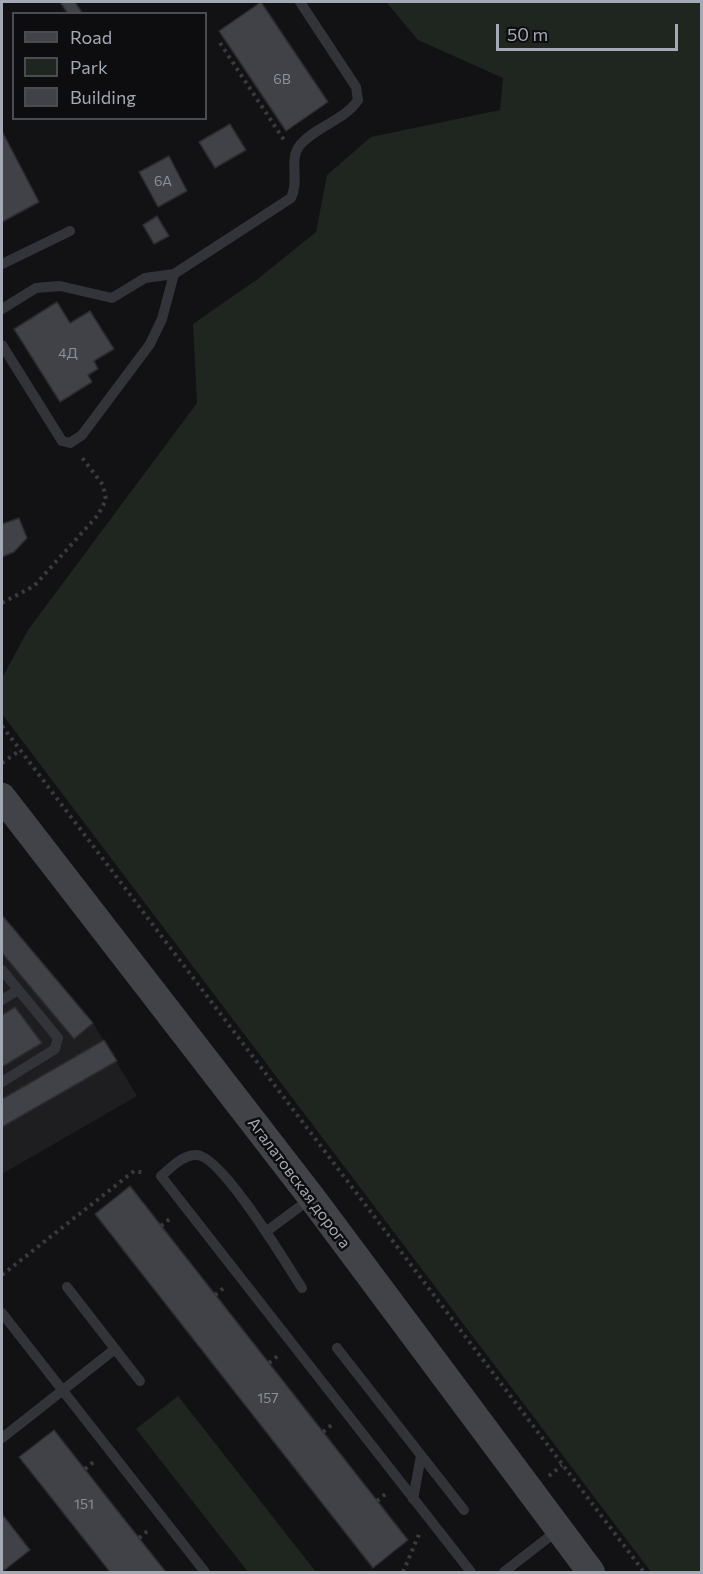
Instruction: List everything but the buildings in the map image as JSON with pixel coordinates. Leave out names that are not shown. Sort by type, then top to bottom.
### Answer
[{"type":"main road","name":"Агалатовская дорога","points":[[2,797],[312,1198],[591,1572]]},
{"type":"lane","points":[[2,309],[36,288],[60,286],[112,298],[145,278],[174,274],[291,198],[297,188],[294,155],[301,144],[351,111],[358,100],[356,87],[300,2]]},
{"type":"lane","points":[[2,264],[70,231]]},
{"type":"lane","points":[[2,345],[62,441],[70,443],[82,435],[150,344],[162,319],[174,274]]},
{"type":"lane","points":[[2,970],[58,1038],[55,1049],[2,1082]]},
{"type":"lane","points":[[2,1000],[18,990]]},
{"type":"lane","points":[[302,1288],[267,1231],[212,1161],[198,1154],[185,1157],[161,1176],[471,1572]]},
{"type":"lane","points":[[267,1231],[312,1198]]},
{"type":"lane","points":[[67,1287],[140,1381]]},
{"type":"lane","points":[[2,1313],[205,1572]]},
{"type":"lane","points":[[2,1438],[115,1348]]},
{"type":"lane","points":[[337,1348],[464,1510]]},
{"type":"lane","points":[[413,1499],[422,1456]]},
{"type":"lane","points":[[504,1572],[558,1530]]},
{"type":"path","points":[[219,43],[294,155]]},
{"type":"path","points":[[2,603],[34,586],[98,515],[106,500],[103,485],[70,443]]},
{"type":"path","points":[[2,726],[644,1572]]},
{"type":"path","points":[[2,764],[19,751]]},
{"type":"path","points":[[2,1275],[134,1171],[161,1176]]},
{"type":"path","points":[[403,1572],[427,1515]]},
{"type":"shaded area","points":[[2,915],[93,1023],[137,1096],[2,1174]]},
{"type":"green space","points":[[386,2],[701,2],[701,1572],[651,1572],[2,714],[2,678],[28,630],[197,403],[193,324],[259,278],[316,232],[327,175],[371,137],[500,110],[503,78],[418,40]]},
{"type":"green space","points":[[178,1396],[316,1572],[248,1572],[136,1429]]}]
